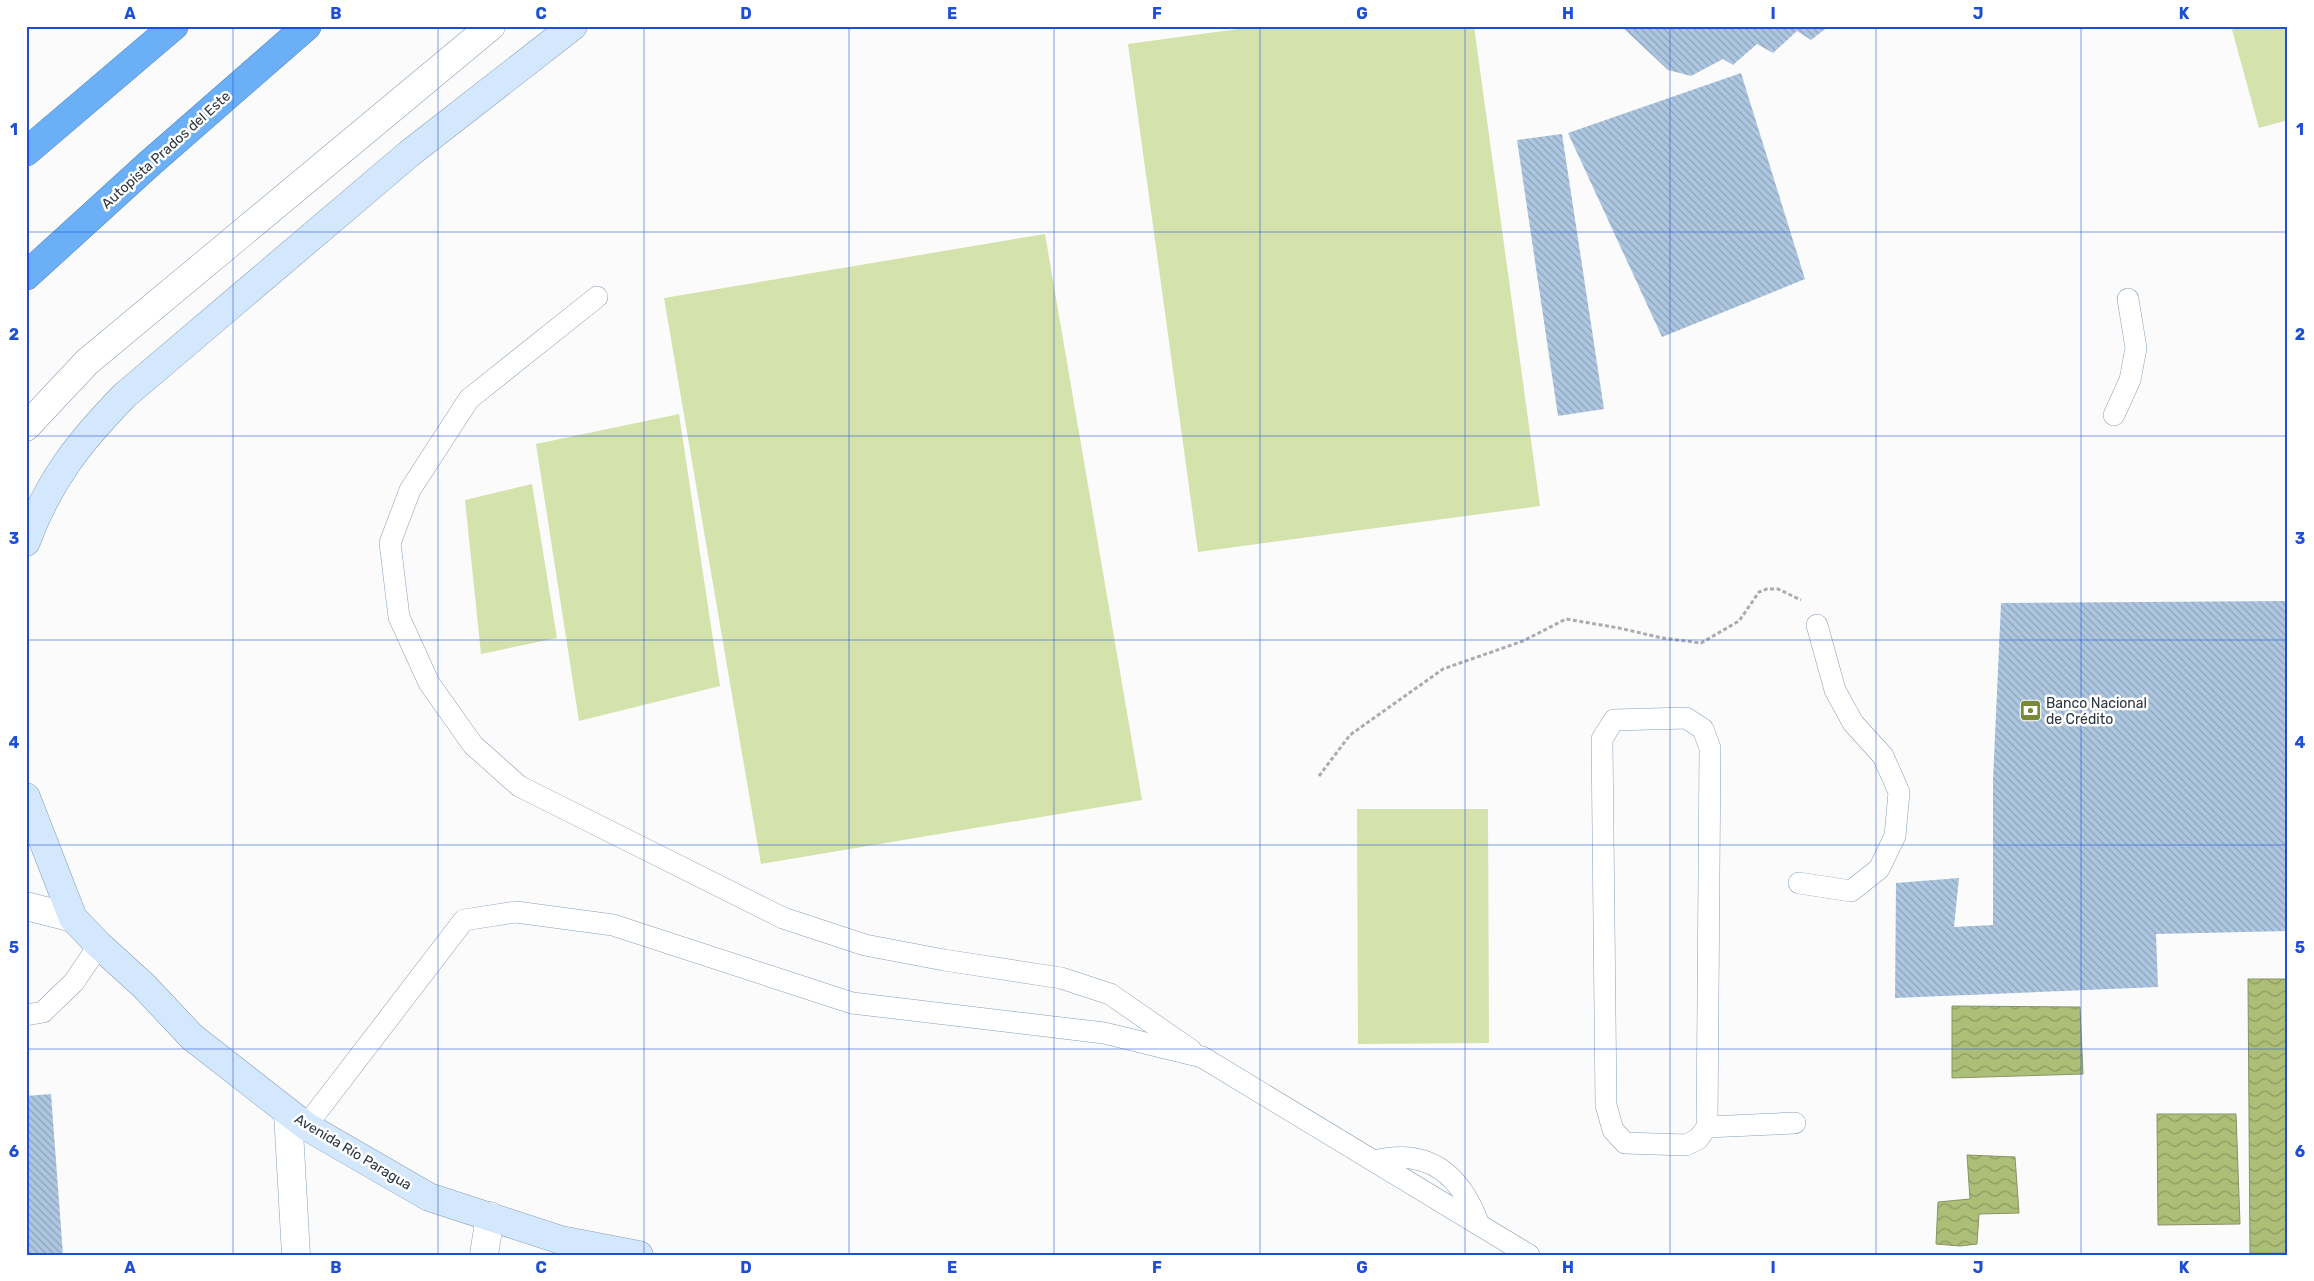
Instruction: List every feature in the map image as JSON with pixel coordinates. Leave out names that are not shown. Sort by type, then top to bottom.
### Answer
[{"type":"highway","points":[[26,152],[174,26]]},
{"type":"highway","name":"Autopista Prados del Este","points":[[26,276],[148,164],[307,26]]},
{"type":"main road","points":[[26,542],[46,495],[70,456],[96,425],[126,395],[410,154],[573,26]]},
{"type":"main road","points":[[26,797],[74,918]]},
{"type":"main road","name":"Avenida Río Paragua","points":[[74,918],[99,945],[144,986],[192,1037],[297,1119],[429,1197],[561,1240],[639,1255]]},
{"type":"street","points":[[26,427],[87,362],[491,26]]},
{"type":"street","points":[[26,906],[74,918]]},
{"type":"street","points":[[296,1255],[297,1119]]},
{"type":"street","points":[[484,1255],[490,1216]]},
{"type":"lane","points":[[596,297],[469,399],[410,490],[390,543],[398,617],[429,683],[473,745],[519,786],[783,918],[866,945],[944,960],[1060,978],[1110,994],[1202,1057],[1528,1255]]},
{"type":"lane","points":[[2114,415],[2130,380],[2136,348],[2128,299]]},
{"type":"lane","points":[[1799,883],[1851,891],[1879,870],[1895,836],[1899,792],[1883,756],[1853,723],[1835,690],[1817,625]]},
{"type":"lane","points":[[1686,718],[1703,729],[1710,748],[1707,1127],[1698,1139],[1686,1145],[1625,1143],[1613,1130],[1606,1105],[1602,739],[1614,720],[1686,718]]},
{"type":"lane","points":[[297,1119],[464,920],[516,912],[612,925],[852,1003],[1104,1033],[1202,1057]]},
{"type":"lane","points":[[26,1015],[43,1012],[74,982],[99,945]]},
{"type":"lane","points":[[1707,1127],[1795,1123]]},
{"type":"lane","points":[[1374,1162],[1389,1157],[1404,1157],[1420,1158],[1434,1165],[1453,1178],[1460,1186],[1471,1203],[1479,1225]]},
{"type":"path","points":[[1319,776],[1350,734],[1443,669],[1523,641],[1566,619],[1662,638],[1701,643],[1739,621],[1759,592],[1767,589],[1778,589],[1809,603]]},
{"type":"shaded area","points":[[1260,26],[1474,26],[1540,506],[1198,552],[1128,44]]},
{"type":"shaded area","points":[[2231,26],[2288,26],[2288,120],[2259,128]]},
{"type":"shaded area","points":[[1045,234],[1142,800],[761,864],[664,298]]},
{"type":"shaded area","points":[[679,414],[720,686],[579,721],[536,444]]},
{"type":"shaded area","points":[[532,484],[557,638],[481,654],[465,500]]},
{"type":"shaded area","points":[[1357,809],[1488,809],[1489,1043],[1358,1044]]},
{"type":"water","points":[[2248,979],[2288,979],[2288,1253],[2250,1253]]},
{"type":"water","points":[[1952,1006],[2080,1007],[2083,1074],[1952,1078]]},
{"type":"water","points":[[2157,1114],[2236,1114],[2240,1224],[2158,1225]]},
{"type":"water","points":[[1967,1155],[2015,1157],[2019,1213],[1979,1214],[1977,1244],[1960,1246],[1936,1244],[1938,1202],[1970,1199]]},
{"type":"building","points":[[1621,26],[1829,26],[1811,40],[1797,31],[1773,53],[1757,44],[1733,65],[1723,59],[1691,76],[1668,70]]},
{"type":"building","points":[[1741,73],[1805,279],[1662,337],[1568,133]]},
{"type":"building","points":[[1562,134],[1604,409],[1558,416],[1517,140]]},
{"type":"building","points":[[2288,601],[2288,931],[2156,934],[2158,987],[1895,998],[1896,883],[1959,878],[1954,927],[1993,925],[1993,780],[2001,603]]},
{"type":"building","points":[[51,1094],[63,1255],[26,1255],[26,1096]]},
{"type":"place","name":"Banco Nacional de Crédito","points":[[2030,711]]}]
